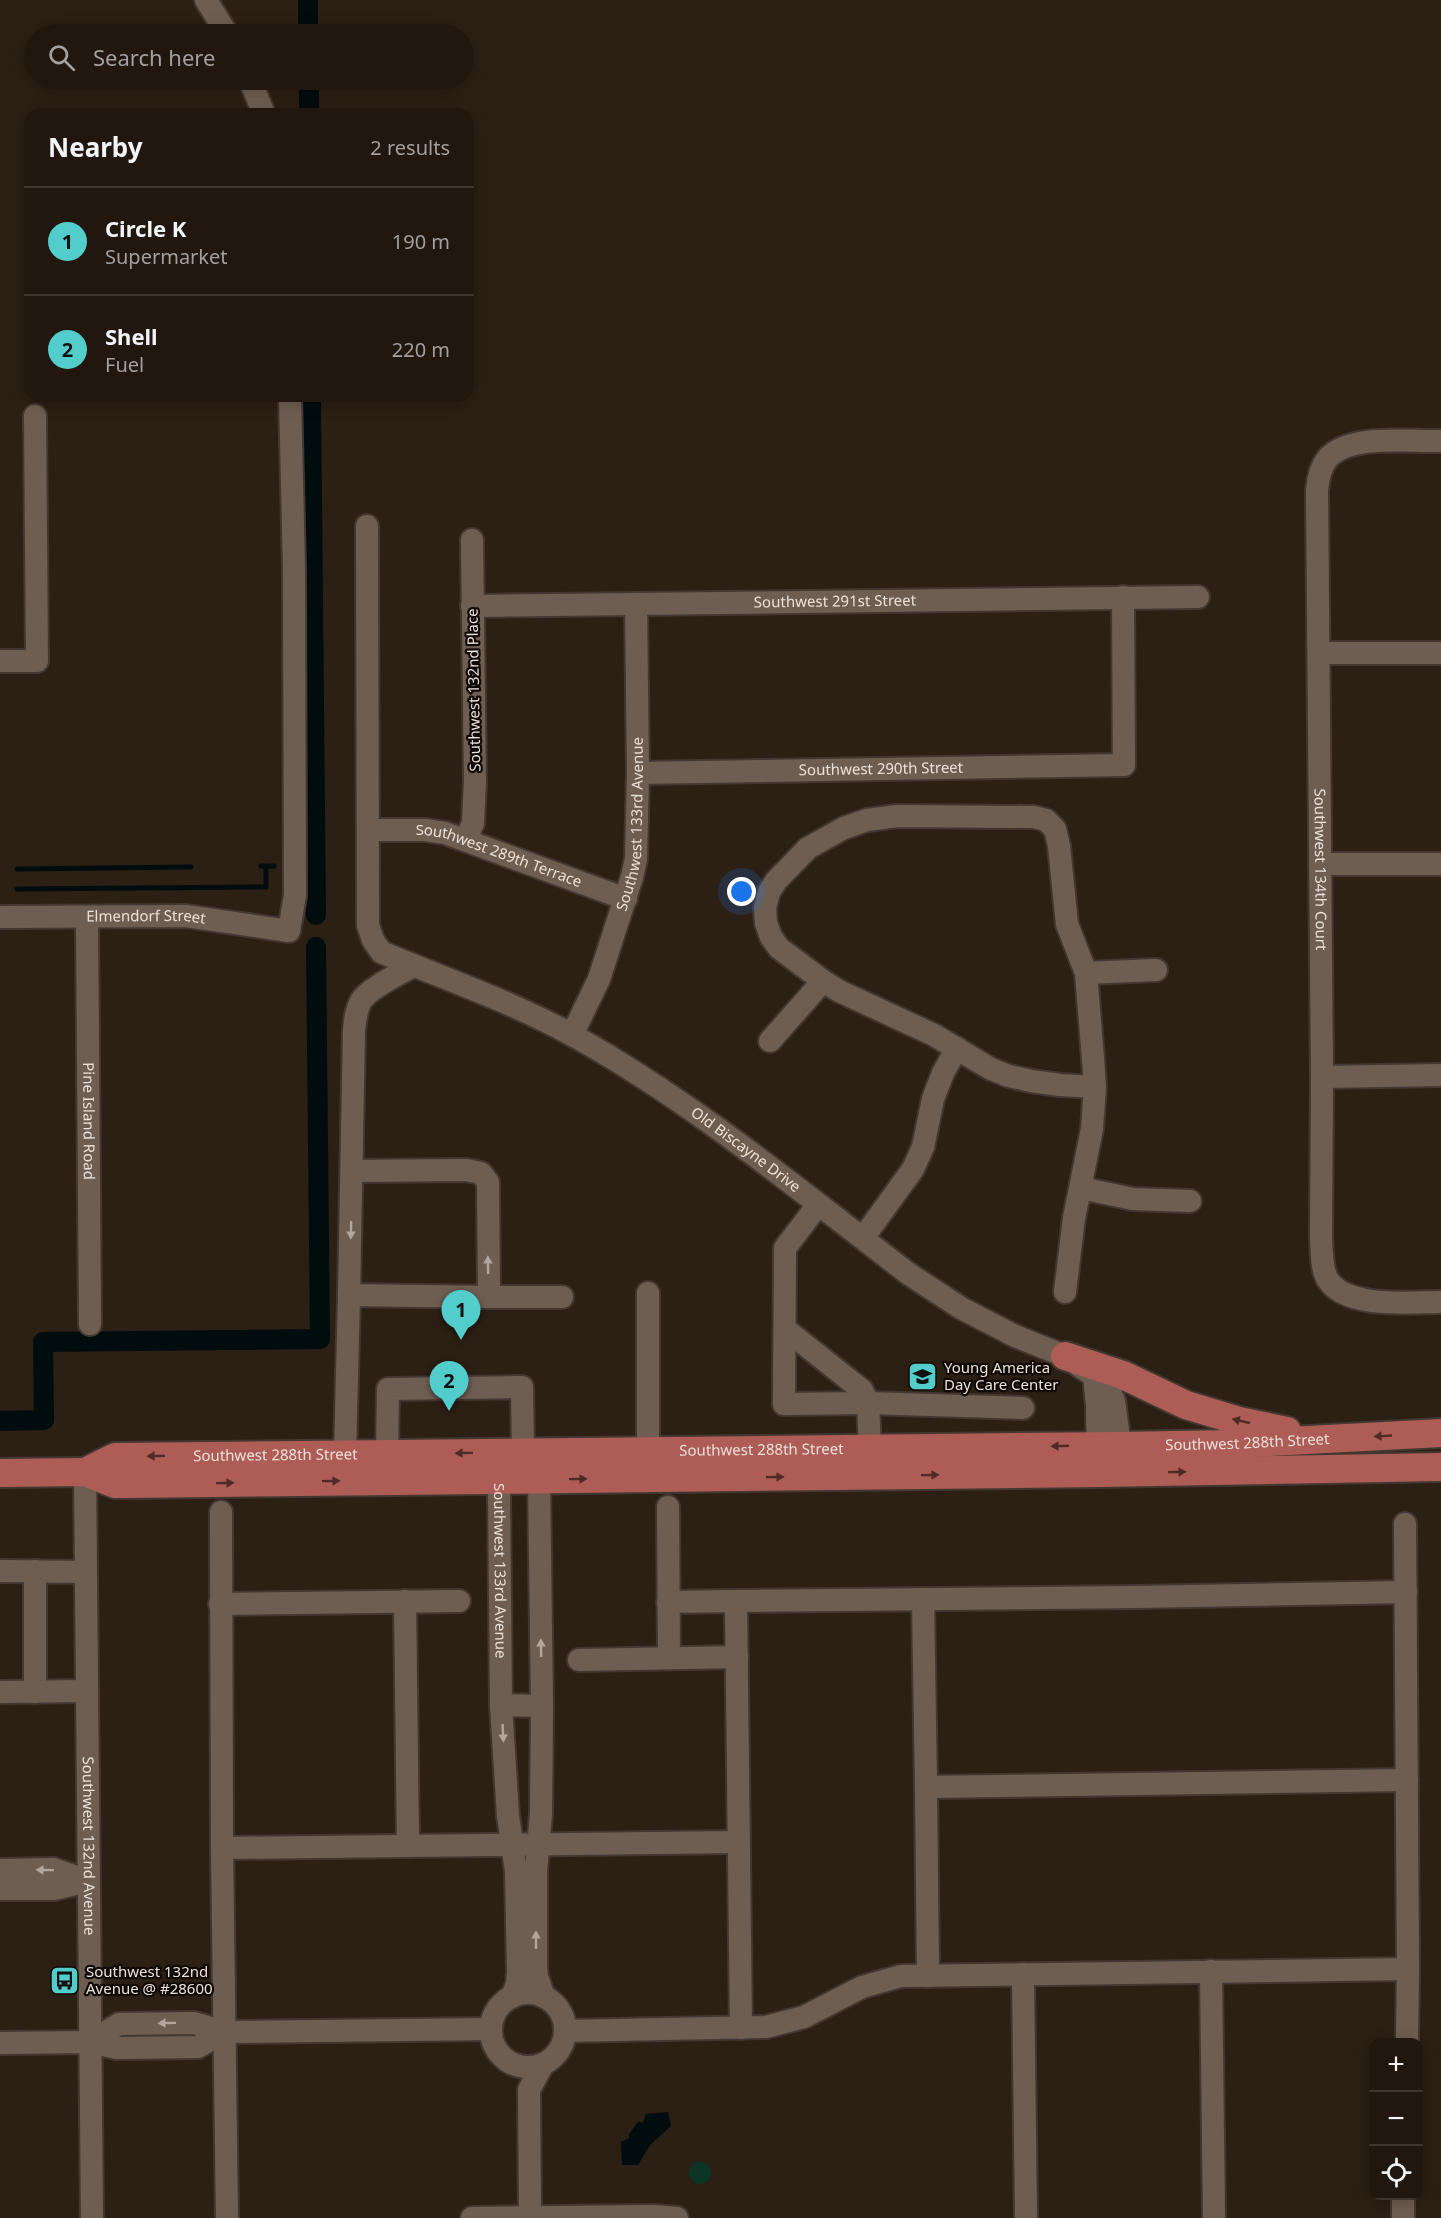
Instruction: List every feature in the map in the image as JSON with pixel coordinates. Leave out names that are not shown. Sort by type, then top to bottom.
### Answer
[{"type":"main road","points":[[1065,1356],[1124,1375],[1186,1406],[1318,1440]]},
{"type":"main road","name":"Southwest 288th Street","points":[[1108,1459],[1318,1440],[1441,1433]]},
{"type":"main road","name":"Southwest 288th Street","points":[[85,1472],[115,1457],[345,1454],[648,1452],[871,1462]]},
{"type":"main road","name":"Southwest 288th Street","points":[[0,1473],[85,1472],[115,1484],[539,1479],[871,1462],[1108,1459],[1441,1467]]},
{"type":"street","points":[[206,0],[221,24]]},
{"type":"street","points":[[254,90],[262,108]]},
{"type":"street","name":"Elmendorf Street","points":[[0,917],[186,916],[289,931],[295,895],[294,569],[290,402]]},
{"type":"street","points":[[0,661],[37,661],[35,416]]},
{"type":"street","name":"Southwest 134th Court","points":[[1441,441],[1352,443],[1339,449],[1326,460],[1319,473],[1317,490],[1322,1077],[1320,1239],[1322,1260],[1328,1279],[1345,1294],[1360,1299],[1385,1302],[1441,1302]]},
{"type":"street","points":[[367,526],[369,830]]},
{"type":"street","name":"Southwest 132nd Place","points":[[466,839],[473,823],[475,798],[472,540]]},
{"type":"street","name":"Southwest 290th Street","points":[[638,773],[1124,765],[1124,597]]},
{"type":"street","name":"Southwest 291st Street","points":[[472,606],[1198,597]]},
{"type":"street","name":"Southwest 133rd Avenue","points":[[572,1035],[599,979],[632,877],[637,843],[636,604]]},
{"type":"street","points":[[1319,653],[1441,653]]},
{"type":"street","points":[[1065,1292],[1074,1218],[1092,1129],[1095,1087],[1086,973],[1067,924],[1055,829],[1046,820],[1034,817],[897,816],[867,820],[844,828],[816,843],[789,866],[769,892],[765,908],[766,924],[771,937],[779,948],[839,991],[896,1016],[991,1069],[1009,1076],[1060,1085],[1095,1087]]},
{"type":"street","name":"Southwest 289th Terrace","points":[[369,830],[425,830],[466,839],[626,899]]},
{"type":"street","name":"Old Biscayne Drive","points":[[369,830],[368,925],[373,940],[381,952],[473,989],[572,1035],[680,1103],[909,1274],[961,1308],[1016,1336],[1065,1356],[1094,1376],[1110,1392],[1114,1401],[1108,1459]]},
{"type":"street","points":[[1320,864],[1441,864]]},
{"type":"street","name":"Pine Island Road","points":[[87,917],[90,1324]]},
{"type":"street","points":[[345,1454],[356,1014],[360,1002],[367,994],[414,966]]},
{"type":"street","points":[[1086,973],[1156,970]]},
{"type":"street","points":[[770,1041],[823,981]]},
{"type":"street","points":[[862,1239],[913,1169],[923,1147],[933,1099],[943,1073],[957,1048]]},
{"type":"street","points":[[1322,1077],[1441,1075]]},
{"type":"street","points":[[352,1171],[466,1170],[481,1173],[488,1182],[489,1297]]},
{"type":"street","points":[[1081,1188],[1133,1199],[1190,1202]]},
{"type":"street","points":[[818,1205],[784,1248],[784,1404],[868,1403],[1023,1408]]},
{"type":"street","points":[[648,1293],[648,1452]]},
{"type":"street","points":[[349,1295],[562,1297]]},
{"type":"street","points":[[784,1329],[862,1390],[868,1403],[871,1462]]},
{"type":"street","points":[[387,1454],[388,1389],[522,1386],[523,1452],[539,1479],[542,1706],[536,1967],[544,1997]]},
{"type":"street","name":"Southwest 133rd Avenue","points":[[512,1997],[517,1984],[518,1968],[516,1871],[508,1816],[501,1705],[499,1479],[523,1452]]},
{"type":"street","name":"Southwest 132nd Avenue","points":[[85,1472],[92,2218]]},
{"type":"street","points":[[668,1507],[669,1658]]},
{"type":"street","points":[[221,1512],[222,1848],[227,2218]]},
{"type":"street","points":[[1405,1524],[1407,2038]]},
{"type":"street","points":[[0,1571],[85,1572]]},
{"type":"street","points":[[35,1571],[35,1692]]},
{"type":"street","points":[[668,1602],[1406,1592]]},
{"type":"street","points":[[923,1599],[928,1976]]},
{"type":"street","points":[[405,1601],[408,1846]]},
{"type":"street","points":[[220,1604],[459,1601]]},
{"type":"street","points":[[736,1601],[741,2028]]},
{"type":"street","points":[[579,1660],[736,1657]]},
{"type":"street","points":[[0,1692],[87,1691]]},
{"type":"street","points":[[501,1705],[542,1706]]},
{"type":"street","points":[[926,1787],[1407,1780]]},
{"type":"street","points":[[222,1848],[738,1842]]},
{"type":"street","points":[[0,1870],[54,1869],[88,1881]]},
{"type":"street","points":[[0,1889],[54,1889],[88,1881]]},
{"type":"street","points":[[565,2031],[741,2028],[785,2024],[804,2017],[844,1994],[881,1980],[901,1976],[1408,1969]]},
{"type":"street","points":[[1211,1971],[1214,2218]]},
{"type":"street","points":[[1023,1974],[1026,2218]]},
{"type":"street","points":[[530,2217],[529,2090],[543,2064],[556,2054],[564,2039],[565,2031],[560,2011],[544,1997],[523,1994],[512,1997],[497,2010],[491,2029],[496,2050],[504,2059],[514,2064],[528,2067],[543,2064]]},
{"type":"street","points":[[0,2043],[90,2042],[119,2024],[194,2023],[224,2032],[491,2029]]},
{"type":"street","points":[[514,2064],[524,2085],[529,2090]]},
{"type":"street","points":[[1403,2200],[1403,2218]]},
{"type":"street","points":[[472,2218],[653,2216],[677,2218]]},
{"type":"green space","points":[[696,2162],[704,2162],[711,2169],[711,2177],[704,2184],[696,2184],[689,2177],[689,2169]]},
{"type":"shaded area","points":[[668,2112],[671,2126],[650,2145],[638,2165],[622,2165],[621,2142],[629,2138],[629,2134],[638,2122],[643,2122],[646,2114]]},
{"type":"waterway","points":[[308,0],[308,24]]},
{"type":"waterway","points":[[309,90],[309,108]]},
{"type":"waterway","points":[[311,402],[316,915]]},
{"type":"waterway","points":[[261,866],[274,866]]},
{"type":"waterway","points":[[17,889],[266,887],[266,866]]},
{"type":"waterway","points":[[17,869],[191,867]]},
{"type":"waterway","points":[[0,1421],[44,1420],[43,1342],[320,1339],[316,947]]},
{"type":"place","name":"Circle K","points":[[461,1340]]},
{"type":"place","name":"Young America Day Care Center","points":[[923,1377]]},
{"type":"place","name":"Shell","points":[[449,1411]]},
{"type":"place","name":"Southwest 132nd Avenue @ #28600","points":[[65,1981]]}]
